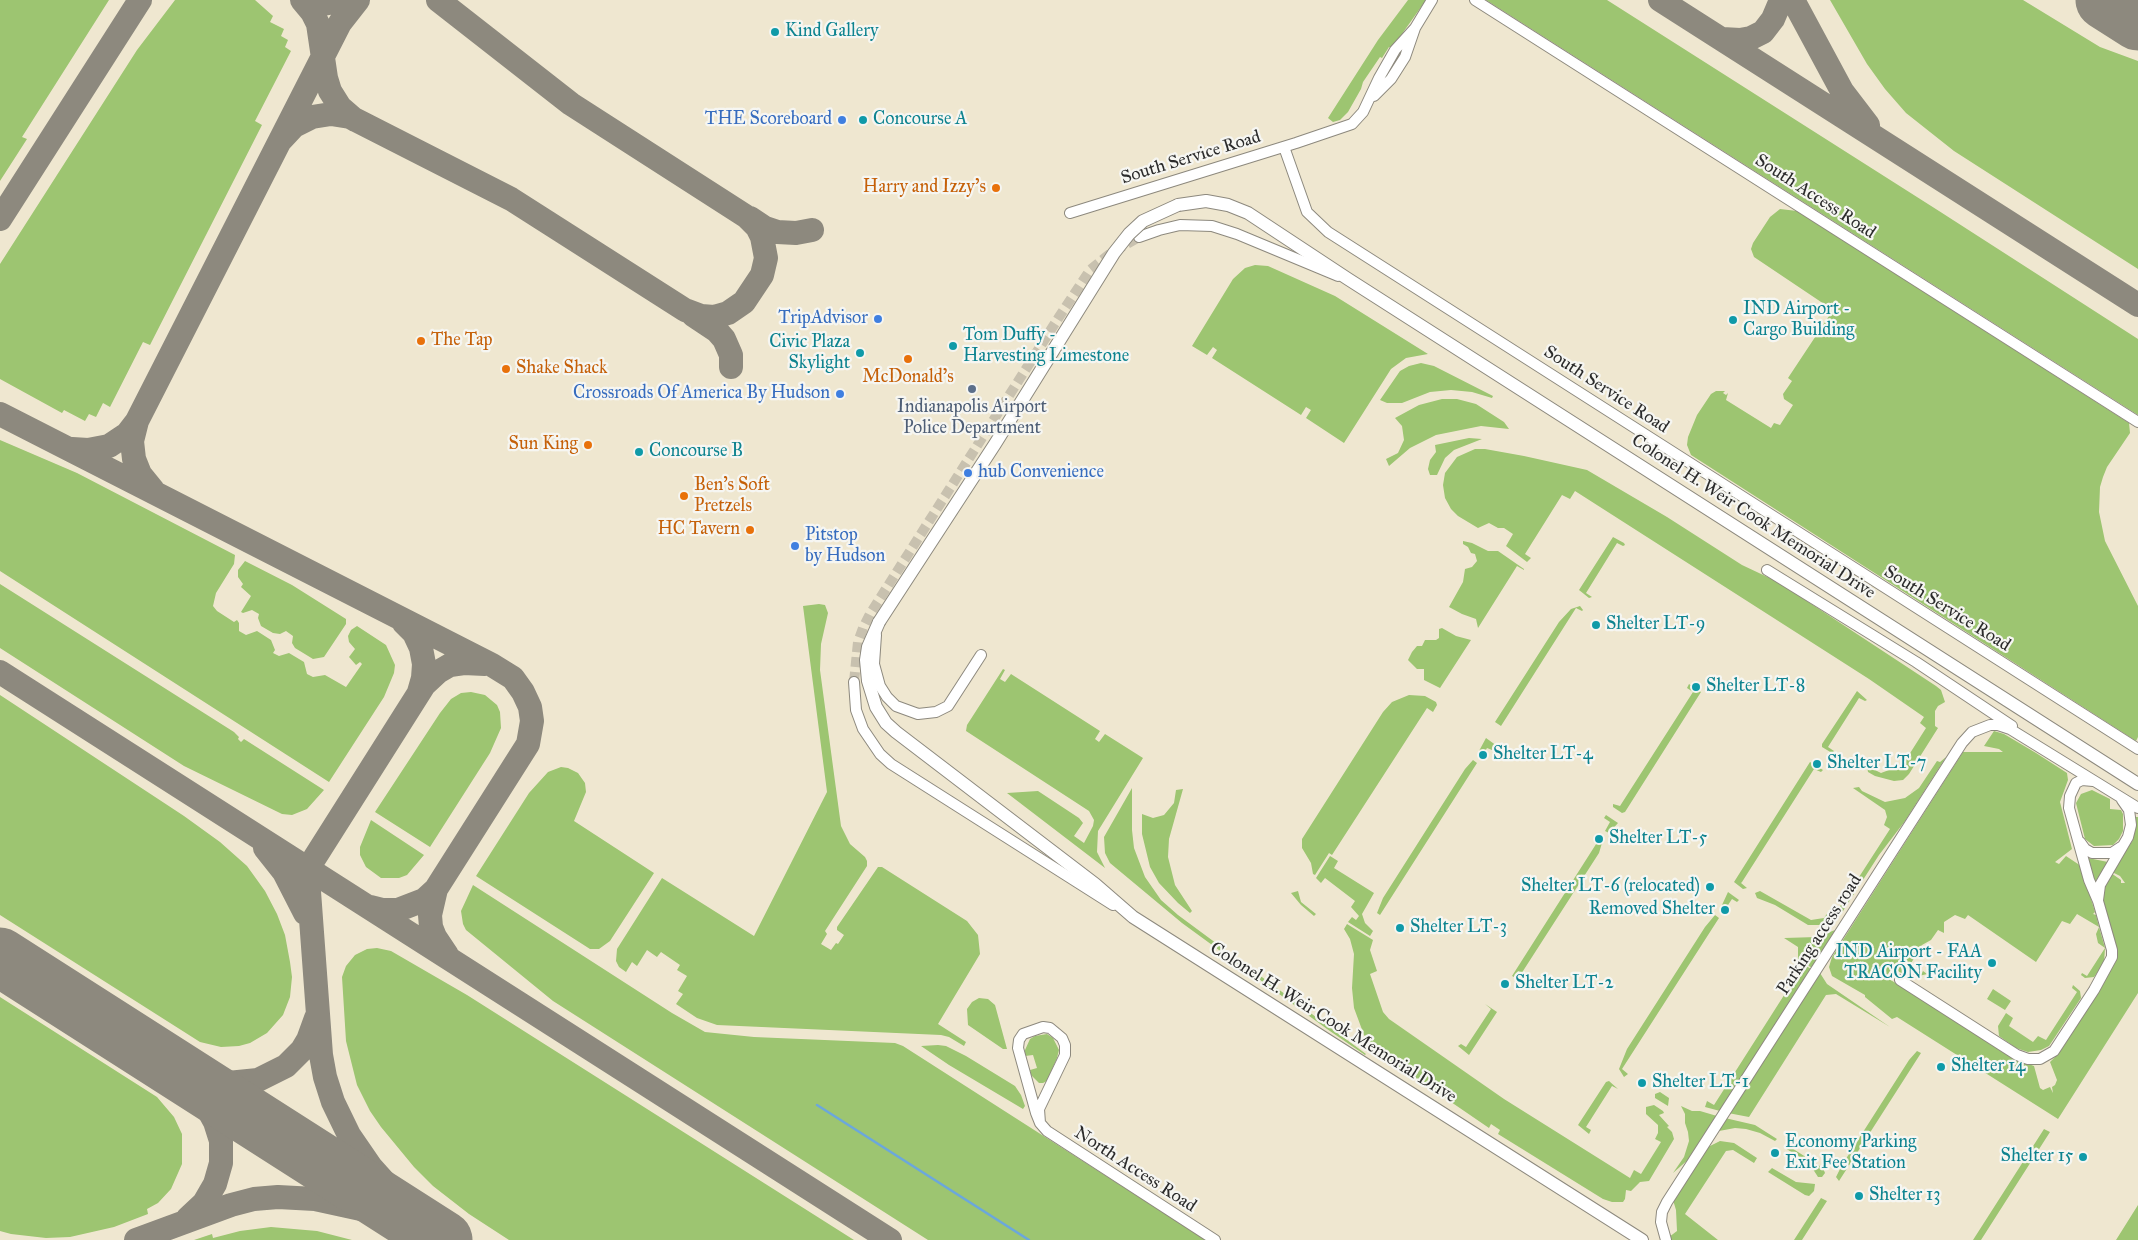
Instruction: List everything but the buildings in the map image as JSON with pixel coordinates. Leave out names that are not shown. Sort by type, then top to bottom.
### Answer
[{"type":"street","points":[[1284,147],[1352,124],[1358,119],[1371,99],[1379,78],[1395,50],[1415,28],[1432,0]]},
{"type":"street","name":"South Access Road","points":[[1475,0],[2138,422]]},
{"type":"street","name":"South Service Road","points":[[1070,213],[1284,147],[1307,212],[1328,232],[2138,750]]},
{"type":"street","name":"Colonel H. Weir Cook Memorial Drive","points":[[1642,1240],[1133,917],[1095,884],[896,732],[886,723],[876,708],[868,680],[866,660],[868,647],[879,622],[995,444],[1114,253],[1129,234],[1143,221],[1178,206],[1206,201],[1240,209],[2138,784]]},
{"type":"street","points":[[1139,238],[1159,230],[1180,225],[1212,226],[1237,234],[1319,269],[1348,279]]},
{"type":"street","points":[[1767,570],[1916,662],[2056,756],[2138,808]]},
{"type":"street","points":[[879,622],[874,649],[877,679],[891,702],[913,714],[930,714],[948,706],[981,655]]},
{"type":"street","points":[[854,682],[856,710],[863,729],[880,754],[891,764],[1070,879],[1133,917]]},
{"type":"street","name":"Parking access road","points":[[1666,1240],[1661,1222],[1662,1212],[1667,1202],[1962,743],[1972,732],[1979,728],[1998,725],[2010,729],[2056,756]]},
{"type":"street","points":[[1900,980],[2017,1055],[2028,1059],[2045,1057],[2059,1044],[2108,968],[2112,957],[2112,950],[2098,901],[2089,880],[2069,808],[2072,790],[2076,783],[2082,780],[2098,783]]},
{"type":"street","points":[[2098,901],[2100,885],[2124,844],[2131,826],[2131,818],[2126,804],[2118,795]]},
{"type":"street","points":[[2077,836],[2085,849],[2092,853],[2112,852],[2124,844]]},
{"type":"street","name":"North Access Road","points":[[1040,1123],[1039,1109],[1063,1062],[1065,1046],[1057,1032],[1043,1027],[1035,1028],[1023,1034],[1019,1040],[1019,1056],[1040,1123],[1056,1139],[1215,1240]]},
{"type":"green space","points":[[0,0],[109,0],[22,137],[27,139],[0,181]]},
{"type":"green space","points":[[175,0],[255,0],[273,16],[270,22],[284,29],[281,36],[288,40],[285,47],[291,51],[255,121],[262,125],[150,345],[143,342],[110,407],[103,403],[96,417],[89,414],[85,421],[64,410],[62,413],[0,379],[0,264],[137,50]]},
{"type":"green space","points":[[1408,0],[1426,0],[1392,48],[1389,47],[1382,58],[1380,57],[1363,82],[1348,112],[1340,120],[1333,122],[1328,118],[1378,40]]},
{"type":"green space","points":[[1486,0],[1607,0],[1939,211],[2138,339],[2138,415]]},
{"type":"green space","points":[[1830,0],[2023,0],[2100,47],[2138,61],[2138,269],[1954,151],[1906,113],[1867,64]]},
{"type":"green space","points":[[1780,209],[1797,211],[2129,423],[2130,433],[2107,467],[2103,477],[2100,487],[2099,512],[2105,541],[2138,606],[2138,737],[2136,741],[1691,455],[1687,445],[1688,437],[1697,415],[1711,394],[1716,391],[1725,391],[1723,393],[1726,395],[1728,393],[1726,400],[1771,428],[1774,423],[1780,425],[1793,405],[1784,399],[1783,394],[1792,381],[1788,378],[1833,310],[1754,257],[1751,249],[1753,243],[1770,217]]},
{"type":"green space","points":[[1255,265],[1268,266],[1335,296],[1428,354],[1406,358],[1391,369],[1344,443],[1306,418],[1311,410],[1306,407],[1301,415],[1212,358],[1217,350],[1213,347],[1207,355],[1192,346],[1233,279],[1245,268]]},
{"type":"green space","points":[[1421,363],[1434,366],[1493,396],[1492,398],[1472,392],[1451,390],[1430,392],[1402,403],[1387,403],[1380,400],[1400,371]]},
{"type":"green space","points":[[1442,399],[1457,399],[1476,404],[1504,422],[1509,429],[1481,426],[1436,435],[1410,448],[1389,466],[1386,459],[1398,453],[1404,440],[1402,426],[1395,418],[1419,405]]},
{"type":"green space","points":[[1469,438],[1482,439],[1454,450],[1445,458],[1437,475],[1430,475],[1428,469],[1430,460],[1436,452],[1435,445]]},
{"type":"green space","points":[[0,440],[77,473],[235,555],[234,564],[216,593],[213,606],[217,611],[234,622],[237,620],[239,631],[246,635],[257,631],[271,640],[275,650],[273,653],[279,656],[289,653],[304,662],[307,674],[313,677],[325,675],[346,687],[362,664],[360,662],[356,665],[349,657],[355,649],[349,642],[348,636],[351,630],[357,626],[386,645],[395,665],[394,673],[384,697],[329,782],[0,571]]},
{"type":"green space","points":[[1475,449],[1524,456],[1587,470],[1667,517],[1742,565],[1778,582],[1936,686],[1941,690],[1945,702],[1938,706],[1935,711],[1935,726],[1938,728],[1909,774],[1903,780],[1894,781],[1875,776],[1868,772],[1867,766],[1881,773],[1889,770],[1894,765],[1900,769],[1926,728],[1920,723],[1924,717],[1869,679],[1575,491],[1570,499],[1562,495],[1525,554],[1531,558],[1527,562],[1506,546],[1513,534],[1504,528],[1498,528],[1489,523],[1478,528],[1458,516],[1451,509],[1445,498],[1443,485],[1445,473],[1457,457]]},
{"type":"green space","points":[[1613,537],[1625,545],[1617,543],[1586,593],[1592,597],[1589,598],[1579,590]]},
{"type":"green space","points":[[1463,541],[1488,551],[1498,551],[1524,569],[1517,566],[1478,628],[1476,619],[1449,607],[1463,582],[1465,569],[1472,567],[1477,561],[1475,554],[1471,553],[1468,547],[1463,544]]},
{"type":"green space","points":[[245,561],[292,585],[346,619],[346,624],[324,657],[313,659],[295,648],[292,643],[293,636],[286,631],[280,634],[273,633],[261,626],[258,618],[259,614],[252,610],[241,612],[251,596],[241,587],[243,584],[238,577],[238,570]]},
{"type":"green space","points":[[0,584],[234,732],[241,742],[244,739],[324,790],[307,809],[292,815],[282,814],[184,766],[0,648]]},
{"type":"green space","points":[[825,605],[828,613],[821,644],[820,670],[841,826],[850,844],[867,861],[867,866],[825,931],[827,934],[821,944],[831,950],[836,943],[838,944],[844,935],[837,930],[837,927],[878,867],[882,867],[967,921],[978,935],[980,954],[938,1024],[966,1042],[964,1046],[949,1037],[941,1035],[717,1025],[697,1018],[676,1004],[683,994],[678,991],[687,976],[677,970],[680,965],[661,952],[657,957],[647,950],[637,966],[632,962],[626,972],[619,967],[616,961],[617,949],[662,878],[754,936],[827,792],[803,606]]},
{"type":"green space","points":[[1580,606],[1583,610],[1576,608],[1501,726],[1495,722],[1559,622],[1571,609]]},
{"type":"green space","points":[[1442,628],[1456,636],[1471,640],[1440,688],[1424,680],[1424,669],[1417,669],[1408,660],[1417,646],[1422,646],[1425,640],[1436,640],[1439,638],[1439,629]]},
{"type":"green space","points":[[1003,669],[1005,670],[1000,679],[1005,682],[1011,674],[1100,731],[1095,739],[1099,742],[1105,734],[1143,758],[1098,831],[1097,852],[1105,868],[1007,793],[1038,791],[1079,818],[1083,823],[1074,836],[1084,843],[1094,820],[1089,811],[966,731],[967,725]]},
{"type":"green space","points":[[1689,684],[1701,692],[1625,812],[1622,813],[1613,807],[1613,804],[1620,806],[1693,692],[1687,688]]},
{"type":"green space","points":[[1857,691],[1867,700],[1859,698],[1828,747],[1834,751],[1832,753],[1822,747],[1822,744]]},
{"type":"green space","points":[[471,692],[485,695],[497,705],[500,712],[501,728],[490,753],[430,847],[375,812],[451,699],[461,693]]},
{"type":"green space","points":[[0,695],[184,816],[220,842],[247,866],[265,891],[277,914],[285,935],[292,977],[290,997],[283,1015],[267,1033],[250,1043],[239,1046],[221,1047],[200,1042],[0,915]]},
{"type":"green space","points":[[1409,695],[1425,696],[1436,702],[1437,705],[1433,712],[1427,708],[1332,855],[1329,853],[1315,875],[1313,874],[1311,863],[1302,848],[1302,839],[1383,712],[1392,702]]},
{"type":"green space","points":[[1994,731],[2004,734],[2067,773],[2068,780],[2060,802],[2072,849],[2055,862],[2059,864],[2066,856],[2081,866],[2095,912],[2093,914],[2096,915],[2099,927],[2077,914],[2070,924],[2062,921],[2036,962],[1968,915],[1965,919],[1955,915],[1944,922],[1944,933],[1938,930],[1931,940],[1922,945],[1910,965],[1927,974],[1911,978],[1892,968],[1886,977],[2015,1059],[2034,1066],[2040,1088],[2043,1090],[2050,1087],[2053,1093],[2052,1087],[2057,1080],[2050,1062],[2059,1053],[2116,961],[2117,955],[2104,902],[2104,889],[2111,873],[2121,880],[2121,883],[2125,883],[2120,876],[2112,872],[2133,840],[2136,817],[2138,817],[2138,993],[2058,1119],[1897,1017],[1892,1019],[1865,995],[1832,976],[1829,967],[1832,957],[1963,752],[2003,752],[1999,749],[1984,746]]},
{"type":"green space","points":[[1486,738],[1497,746],[1492,750],[1487,748],[1484,753],[1479,751]]},
{"type":"green space","points":[[1946,757],[1905,821],[1879,855],[1843,911],[1833,920],[1820,925],[1808,925],[1775,905],[1757,898],[1755,893],[1760,891],[1811,920],[1824,918],[1833,905],[1839,908],[1890,829],[1884,825],[1887,817],[1885,810],[1853,788],[1859,787],[1862,791],[1885,802],[1905,798],[1919,788],[1937,761],[1940,762]]},
{"type":"green space","points":[[1473,760],[1477,763],[1380,915],[1377,913],[1383,898],[1465,769]]},
{"type":"green space","points":[[1810,762],[1823,770],[1821,772],[1814,769],[1741,883],[1747,888],[1743,889],[1734,882]]},
{"type":"green space","points":[[561,767],[578,773],[585,783],[586,792],[574,821],[654,873],[610,941],[599,949],[590,949],[476,876],[529,793],[548,772]]},
{"type":"green space","points":[[1132,788],[1134,848],[1145,877],[1161,900],[1178,915],[1365,1055],[1182,923],[1110,863],[1105,853],[1104,837]]},
{"type":"green space","points":[[1183,789],[1169,839],[1168,857],[1175,885],[1192,911],[1190,913],[1159,883],[1150,867],[1142,834],[1142,814],[1153,818],[1164,815],[1174,803],[1176,790]]},
{"type":"green space","points":[[2092,790],[2110,799],[2110,809],[2121,810],[2123,814],[2123,831],[2113,845],[2094,846],[2085,839],[2076,803],[2081,794]]},
{"type":"green space","points":[[1606,815],[1618,823],[1609,833],[1605,831],[1610,822],[1604,818]]},
{"type":"green space","points":[[371,820],[424,855],[407,875],[399,878],[381,878],[366,867],[360,855],[360,847]]},
{"type":"green space","points":[[1598,841],[1602,843],[1599,853],[1522,973],[1518,971],[1514,977],[1512,976]]},
{"type":"green space","points":[[1330,856],[1338,861],[1334,868],[1374,893],[1362,914],[1365,923],[1373,931],[1370,936],[1348,922],[1352,917],[1356,920],[1359,916],[1351,907],[1355,901],[1325,878],[1321,883],[1316,878]]},
{"type":"green space","points":[[2088,858],[2108,862],[2095,882],[2094,882]]},
{"type":"green space","points":[[473,885],[672,1013],[705,1032],[754,1037],[895,1043],[903,1046],[1206,1240],[928,1240],[553,1001],[466,930],[461,911]]},
{"type":"green space","points":[[1298,891],[1301,902],[1316,914],[1314,916],[1291,893]]},
{"type":"green space","points":[[1728,892],[1739,900],[1737,902],[1732,899],[1726,908],[1722,905]]},
{"type":"green space","points":[[1715,915],[1719,918],[1622,1069],[1628,1074],[1624,1077],[1619,1069],[1627,1049],[1705,927]]},
{"type":"green space","points":[[1347,924],[1373,940],[1370,950],[1377,971],[1370,974],[1383,1012],[1389,1019],[1504,1099],[1630,1178],[1634,1170],[1641,1174],[1661,1142],[1655,1139],[1658,1133],[1658,1125],[1646,1114],[1646,1107],[1654,1105],[1663,1111],[1664,1113],[1659,1115],[1669,1126],[1667,1127],[1672,1132],[1674,1139],[1649,1181],[1640,1182],[1631,1191],[1626,1190],[1623,1202],[1612,1202],[1603,1199],[1498,1134],[1500,1130],[1491,1124],[1489,1128],[1378,1052],[1364,1035],[1354,1008],[1352,988],[1354,954],[1350,939],[1344,929]]},
{"type":"green space","points":[[2099,927],[2105,948],[2098,943],[2096,934]]},
{"type":"green space","points":[[1835,930],[1812,968],[1798,959],[1798,947],[1784,938],[1817,937]]},
{"type":"green space","points":[[377,948],[391,951],[467,995],[854,1240],[509,1240],[469,1214],[433,1186],[414,1167],[381,1127],[370,1111],[357,1085],[346,1041],[342,977],[346,966],[355,955],[367,949]]},
{"type":"green space","points":[[2105,948],[2104,963],[2094,977],[2085,978],[2081,975],[2082,973],[2087,976]]},
{"type":"green space","points":[[1797,960],[1811,969],[1720,1111],[1705,1107],[1707,1101],[1714,1105],[1802,967],[1796,962]]},
{"type":"green space","points":[[1820,973],[1827,984],[1890,1027],[1836,994],[1826,995],[1749,1117],[1728,1113]]},
{"type":"green space","points":[[2073,985],[2080,991],[2081,998],[2049,1046],[2041,1050],[2028,1052],[2016,1048],[1999,1036],[1998,1026],[2006,1013],[2013,1018],[2009,1026],[2033,1042],[2038,1036],[2046,1040],[2077,992],[2072,988]]},
{"type":"green space","points":[[1993,989],[2011,1001],[2005,1010],[1987,999]]},
{"type":"green space","points":[[0,997],[157,1097],[174,1117],[182,1134],[182,1164],[171,1189],[158,1203],[147,1209],[148,1214],[114,1227],[70,1237],[46,1238],[0,1231]]},
{"type":"green space","points":[[979,998],[988,999],[995,1005],[1007,1049],[1003,1049],[968,1025],[967,1009],[972,1002]]},
{"type":"green space","points":[[1485,1004],[1497,1012],[1469,1055],[1458,1046],[1461,1044],[1466,1047],[1491,1009]]},
{"type":"green space","points":[[1047,1034],[1053,1038],[1059,1050],[1047,1081],[1039,1083],[1031,1075],[1030,1070],[1037,1068],[1033,1055],[1025,1056],[1025,1050],[1030,1039]]},
{"type":"green space","points":[[921,1046],[946,1046],[966,1056],[1015,1086],[1025,1106],[1023,1109]]},
{"type":"green space","points":[[1917,1051],[1921,1053],[1839,1181],[1836,1177],[1842,1165],[1909,1060]]},
{"type":"green space","points":[[1609,1081],[1618,1089],[1612,1086],[1586,1127],[1591,1130],[1589,1134],[1578,1125],[1606,1082]]},
{"type":"green space","points":[[1660,1092],[1669,1098],[1668,1106],[1655,1098],[1655,1094]]},
{"type":"green space","points":[[1681,1106],[1692,1111],[1700,1111],[1717,1116],[1690,1158],[1673,1173],[1684,1157],[1689,1141],[1685,1114]]},
{"type":"green space","points":[[1725,1118],[1755,1125],[1777,1139],[1775,1141],[1760,1133],[1746,1129],[1735,1128],[1719,1131]]},
{"type":"green space","points":[[2044,1129],[2050,1132],[1981,1240],[1973,1240]]},
{"type":"green space","points":[[1720,1141],[1734,1143],[1757,1158],[1754,1163],[1733,1150],[1726,1151],[1685,1214],[1718,1240],[1671,1240],[1669,1237],[1677,1231],[1676,1210],[1673,1200],[1708,1147]]},
{"type":"green space","points":[[1787,1145],[1823,1168],[1825,1173],[1822,1177],[1818,1177],[1809,1163],[1785,1148]]},
{"type":"green space","points":[[1772,1168],[1796,1182],[1815,1184],[1814,1191],[1809,1196],[1805,1195],[1768,1172]]},
{"type":"green space","points":[[1821,1198],[1827,1201],[1802,1240],[1794,1240]]},
{"type":"green space","points":[[2138,1205],[2138,1240],[2116,1240]]},
{"type":"green space","points":[[271,1227],[317,1231],[352,1240],[194,1240],[212,1234],[213,1238],[240,1231]]},
{"type":"waterway","points":[[817,1105],[1029,1240]]},
{"type":"taxiway","points":[[0,219],[140,0]]},
{"type":"taxiway","points":[[302,0],[312,12],[318,24],[326,78],[330,91],[340,107],[355,120]]},
{"type":"taxiway","points":[[305,0],[323,4],[347,0]]},
{"type":"taxiway","points":[[153,490],[140,474],[134,459],[132,441],[137,421],[340,23],[358,0]]},
{"type":"taxiway","points":[[280,141],[294,126],[312,117],[331,114],[350,117],[511,199],[685,310],[701,316],[714,317],[728,313],[744,302],[762,275],[766,258],[762,237],[757,227],[747,217],[571,104],[438,0]]},
{"type":"taxiway","points":[[1660,0],[2138,305]]},
{"type":"taxiway","points":[[1722,39],[1740,40],[1751,38],[1763,32],[1773,19],[1781,0]]},
{"type":"taxiway","points":[[1793,0],[1842,91],[1868,125]]},
{"type":"taxiway","points":[[2106,0],[2138,9]]},
{"type":"taxiway","points":[[750,218],[765,228],[777,232],[796,233],[812,230]]},
{"type":"taxiway","points":[[693,315],[717,331],[724,339],[731,355],[731,367]]},
{"type":"taxiway","points":[[0,414],[492,665],[513,678],[523,692],[530,707],[532,721],[528,744],[436,889],[424,900],[398,910],[382,910],[370,907]]},
{"type":"taxiway","points":[[72,449],[88,450],[109,446],[127,434],[137,421]]},
{"type":"taxiway","points":[[404,623],[414,633],[421,648],[424,664],[419,692]]},
{"type":"taxiway","points":[[449,1240],[398,1197],[371,1167],[349,1135],[333,1102],[325,1077],[321,1055],[308,878],[312,862],[424,685],[438,672],[450,665],[464,663],[485,664]]},
{"type":"taxiway","points":[[0,672],[890,1240]]},
{"type":"taxiway","points":[[265,848],[284,872],[305,913]]},
{"type":"taxiway","points":[[436,889],[430,915],[431,927],[447,955]]},
{"type":"taxiway","points":[[73,1004],[177,1066],[204,1078],[228,1083],[258,1080],[286,1066],[302,1050],[316,1018]]},
{"type":"taxiway","points":[[174,1072],[204,1102],[215,1122],[221,1141],[221,1163],[215,1184],[204,1203],[188,1218]]},
{"type":"taxiway","points":[[136,1240],[231,1205],[254,1199],[278,1197],[315,1199],[370,1211],[399,1222],[433,1240]]},
{"type":"runway","points":[[2105,0],[2138,21]]},
{"type":"runway","points":[[0,957],[443,1240]]},
{"type":"tunnel","points":[[854,682],[858,642],[870,614],[1059,317],[1090,270],[1111,253],[1139,237]]},
{"type":"place","name":"Kind Gallery","points":[[775,32]]},
{"type":"place","name":"THE Scoreboard","points":[[842,120]]},
{"type":"place","name":"Concourse A","points":[[863,120]]},
{"type":"place","name":"Harry and Izzy's","points":[[996,188]]},
{"type":"place","name":"TripAdvisor","points":[[878,319]]},
{"type":"place","name":"IND Airport - Cargo Building","points":[[1733,320]]},
{"type":"place","name":"The Tap","points":[[421,341]]},
{"type":"place","name":"Tom Duffy - Harvesting Limestone","points":[[953,346]]},
{"type":"place","name":"Civic Plaza Skylight","points":[[860,353]]},
{"type":"place","name":"McDonald's","points":[[908,359]]},
{"type":"place","name":"Shake Shack","points":[[506,369]]},
{"type":"place","name":"Indianapolis Airport Police Department","points":[[972,389]]},
{"type":"place","name":"Crossroads Of America By Hudson","points":[[840,394]]},
{"type":"place","name":"Sun King","points":[[588,445]]},
{"type":"place","name":"Concourse B","points":[[639,452]]},
{"type":"place","name":"hub Convenience","points":[[968,473]]},
{"type":"place","name":"Ben's Soft Pretzels","points":[[684,496]]},
{"type":"place","name":"HC Tavern","points":[[750,530]]},
{"type":"place","name":"Pitstop by Hudson","points":[[795,546]]},
{"type":"place","name":"Shelter LT-9","points":[[1596,625]]},
{"type":"place","name":"Shelter LT-8","points":[[1696,687]]},
{"type":"place","name":"Shelter LT-4","points":[[1483,755]]},
{"type":"place","name":"Shelter LT-7","points":[[1817,764]]},
{"type":"place","name":"Shelter LT-5","points":[[1599,839]]},
{"type":"place","name":"Shelter LT-6 (relocated)","points":[[1710,887]]},
{"type":"place","name":"Removed Shelter","points":[[1725,910]]},
{"type":"place","name":"Shelter LT-3","points":[[1400,928]]},
{"type":"place","name":"IND Airport - FAA TRACON Facility","points":[[1992,963]]},
{"type":"place","name":"Shelter LT-2","points":[[1505,984]]},
{"type":"place","name":"Shelter 14","points":[[1941,1067]]},
{"type":"place","name":"Shelter LT-1","points":[[1642,1083]]},
{"type":"place","name":"Economy Parking Exit Fee Station","points":[[1775,1153]]},
{"type":"place","name":"Shelter 15","points":[[2083,1157]]},
{"type":"place","name":"Shelter 13","points":[[1859,1196]]}]
